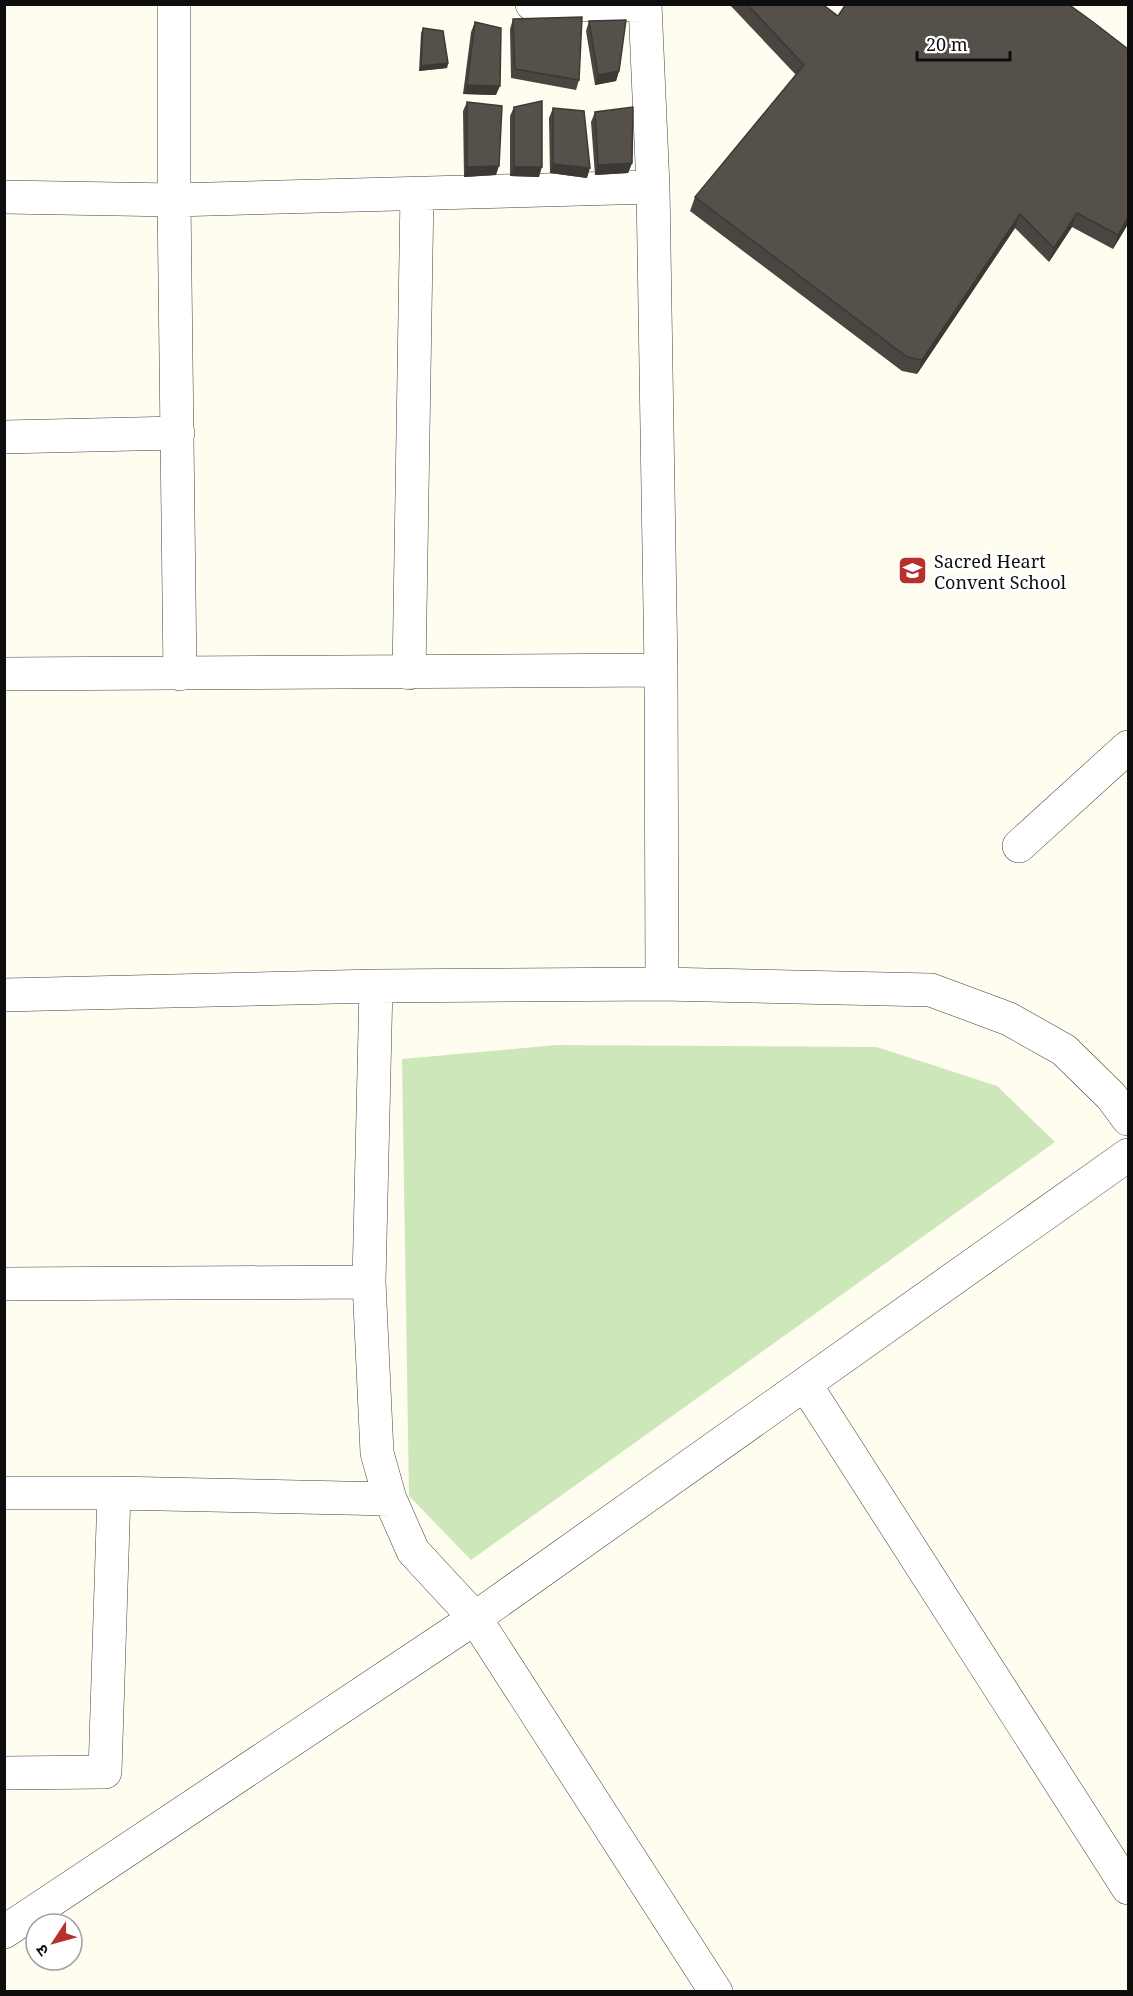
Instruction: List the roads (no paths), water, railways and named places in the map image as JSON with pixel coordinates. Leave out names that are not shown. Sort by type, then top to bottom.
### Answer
[{"type":"street","points":[[174,4],[180,674]]},
{"type":"street","points":[[532,4],[645,5],[653,187],[661,670],[662,984]]},
{"type":"street","points":[[4,197],[174,200],[653,187]]},
{"type":"street","points":[[409,673],[417,193]]},
{"type":"street","points":[[4,437],[178,433]]},
{"type":"street","points":[[4,674],[661,670]]},
{"type":"street","points":[[1019,846],[1128,747]]},
{"type":"street","points":[[4,995],[376,986],[662,984],[931,990],[1009,1019],[1064,1050],[1111,1096],[1128,1119]]},
{"type":"street","points":[[376,986],[369,1282],[377,1453],[390,1499],[413,1551],[475,1618],[716,1992]]},
{"type":"street","points":[[4,1932],[475,1618],[1128,1155]]},
{"type":"street","points":[[4,1284],[369,1282]]},
{"type":"street","points":[[805,1384],[1128,1888]]},
{"type":"street","points":[[4,1493],[390,1499]]},
{"type":"street","points":[[4,1773],[105,1772],[114,1493]]},
{"type":"place","name":"Sacred Heart Convent School","points":[[913,571]]}]
